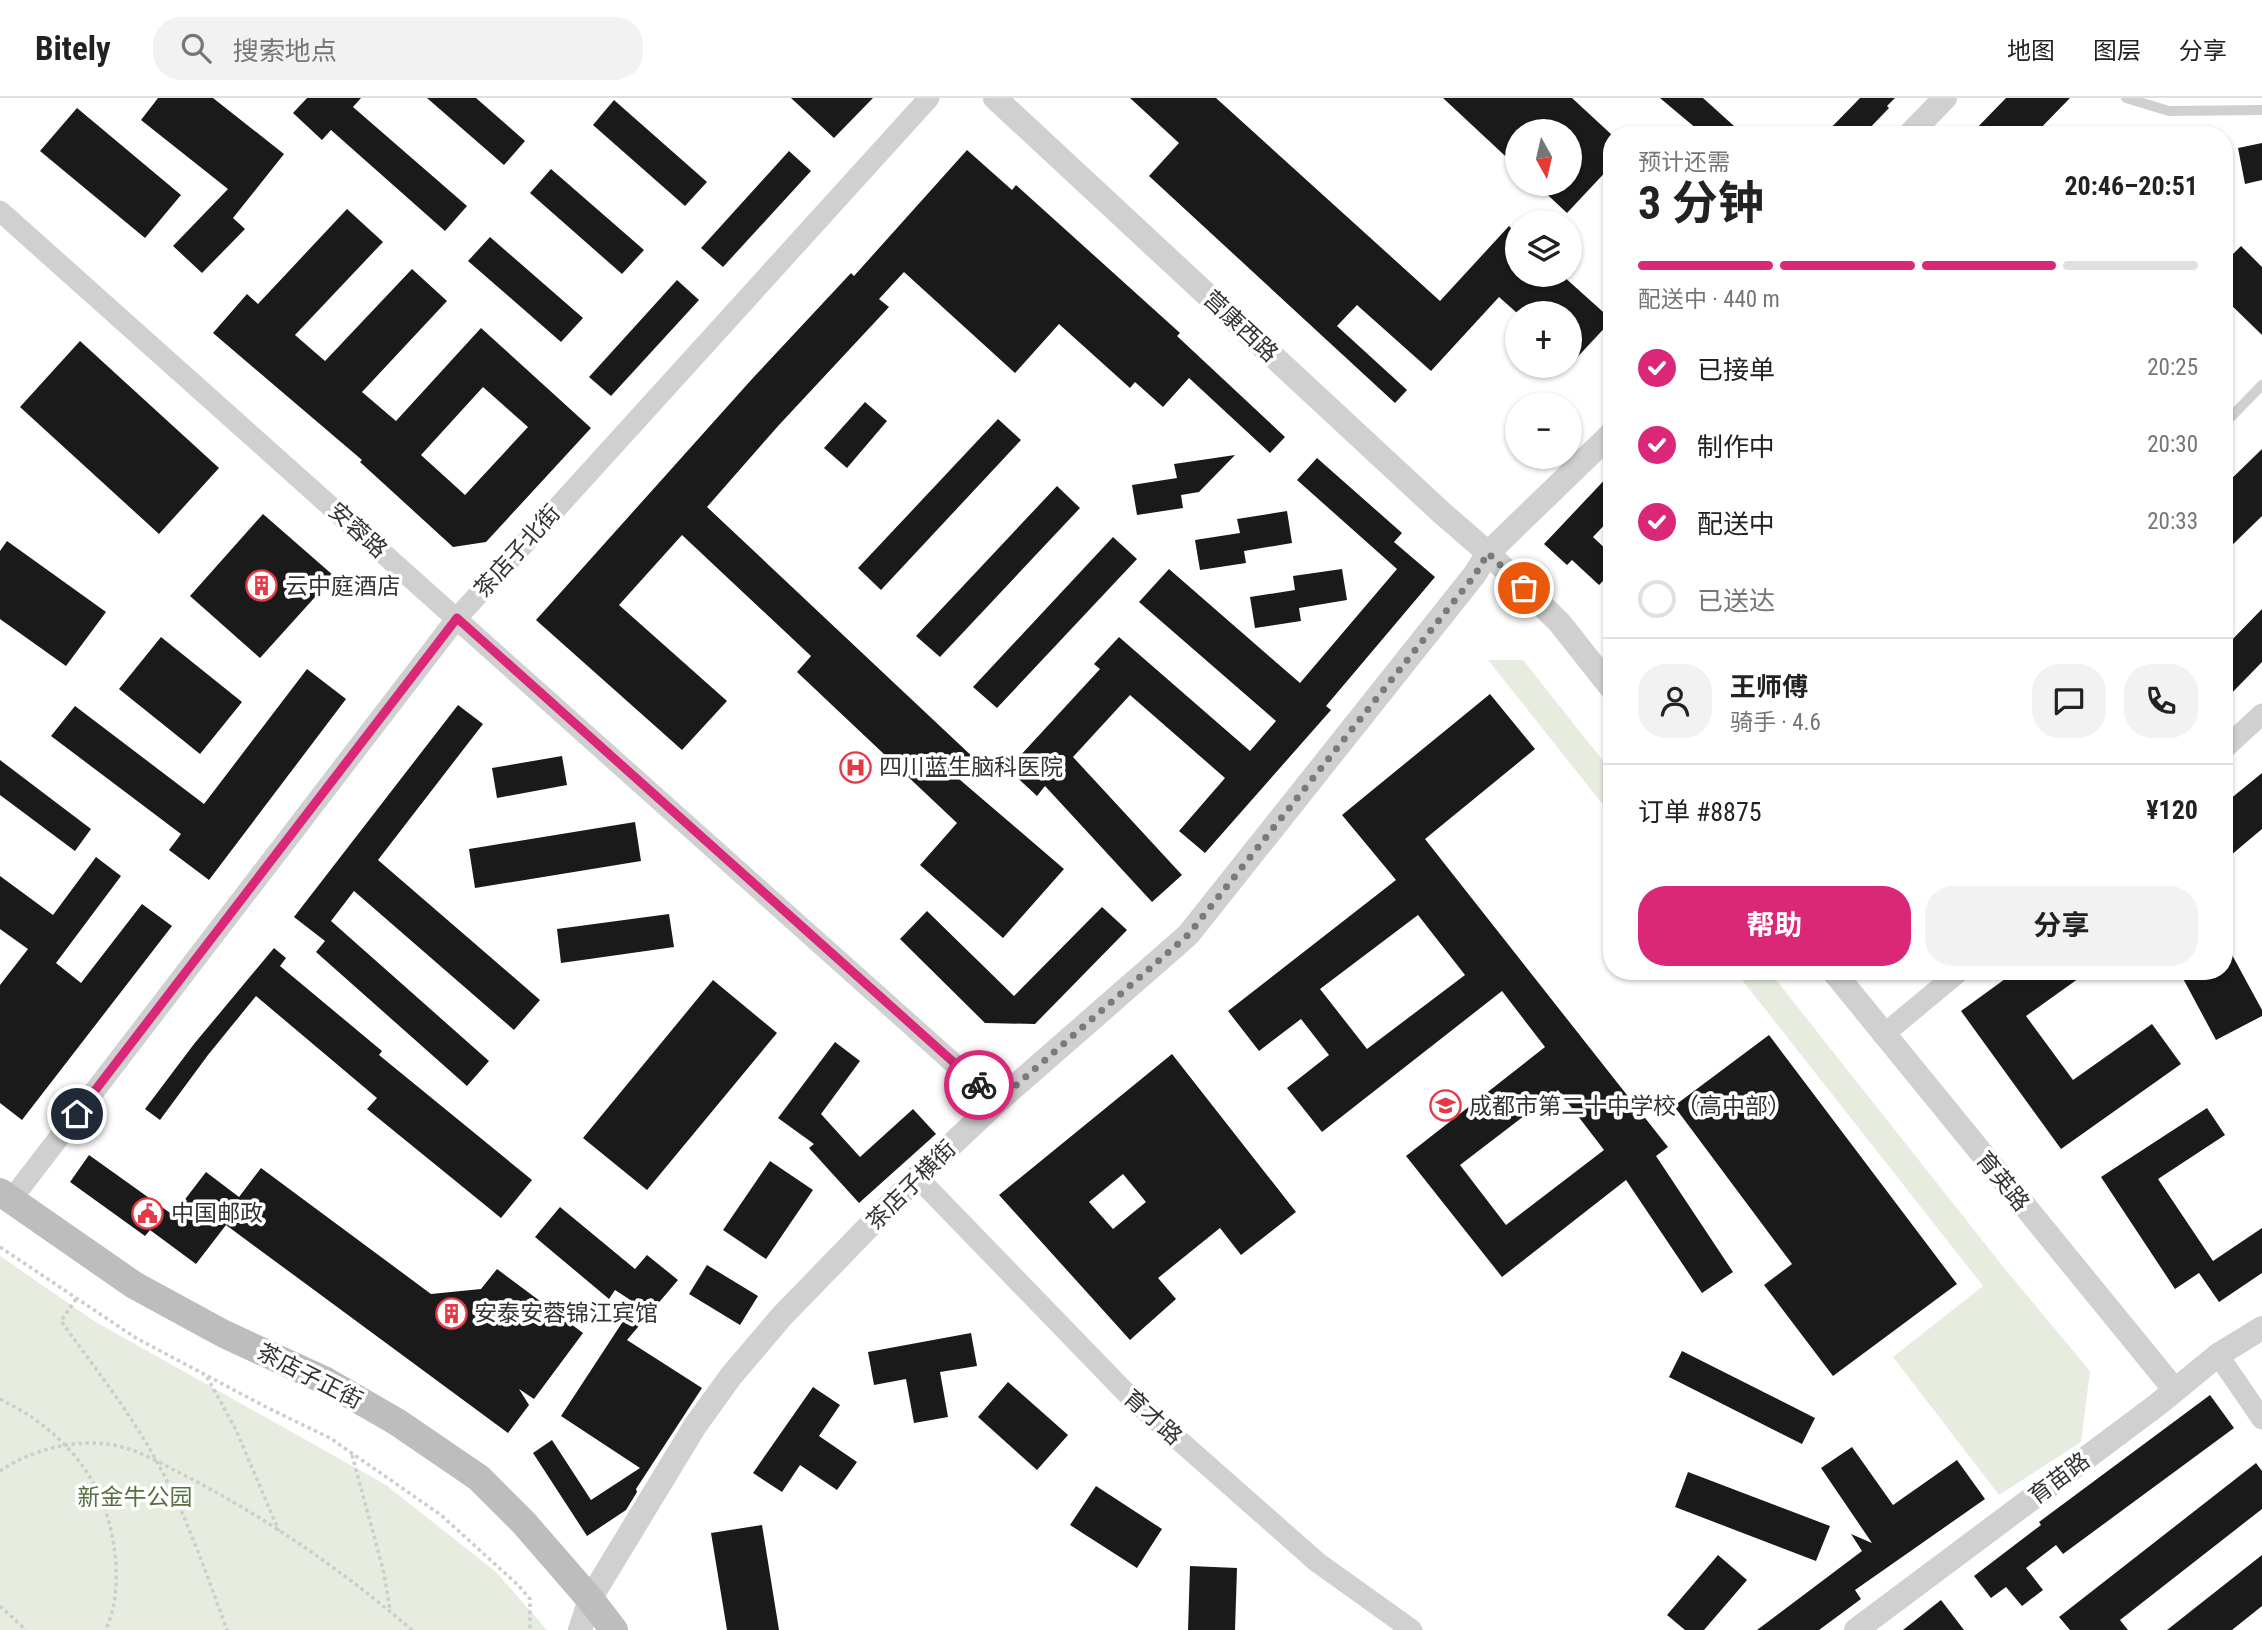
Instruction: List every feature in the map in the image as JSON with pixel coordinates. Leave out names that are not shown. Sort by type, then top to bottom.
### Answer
[{"type":"main road","name":"茶店子正街","points":[[6,1196],[134,1285],[224,1334],[326,1381],[397,1422],[479,1478],[524,1523],[614,1630]]},
{"type":"street","name":"茶店子北街","points":[[6,1196],[457,618],[929,98]]},
{"type":"street","name":"营康西路","points":[[995,98],[1488,553]]},
{"type":"street","points":[[1918,126],[1945,98]]},
{"type":"street","name":"安蓉路","points":[[0,211],[997,1102]]},
{"type":"street","name":"茶店子横街","points":[[580,1630],[590,1599],[695,1426],[731,1376],[782,1317],[917,1177],[997,1102],[1188,935],[1475,575],[1488,553],[1603,442]]},
{"type":"street","points":[[1488,553],[1559,622],[1603,678]]},
{"type":"street","points":[[2233,741],[2262,715]]},
{"type":"street","name":"育英路","points":[[1840,980],[2174,1389]]},
{"type":"street","points":[[1883,1035],[1949,980]]},
{"type":"street","name":"育才路","points":[[917,1177],[1130,1398],[1317,1562],[1412,1630]]},
{"type":"street","name":"育苗路","points":[[1856,1630],[2157,1405],[2218,1355],[2262,1328]]},
{"type":"street","points":[[2218,1355],[2262,1419]]},
{"type":"lane","points":[[2126,98],[2169,111],[2262,110]]},
{"type":"lane","points":[[2233,415],[2262,385]]},
{"type":"path","points":[[0,1247],[136,1338],[330,1438],[441,1515],[530,1599],[530,1630]]},
{"type":"path","points":[[76,1299],[61,1321],[157,1461],[184,1514],[227,1630]]},
{"type":"path","points":[[205,1375],[236,1430],[279,1531]]},
{"type":"path","points":[[0,1399],[37,1421],[65,1446],[86,1469],[105,1508],[114,1540],[117,1586],[105,1630]]},
{"type":"path","points":[[0,1471],[15,1461],[50,1449],[83,1443],[113,1445],[157,1461],[299,1543],[412,1630]]},
{"type":"path","points":[[351,1453],[384,1573],[390,1611]]},
{"type":"path","points":[[0,1605],[26,1630]]},
{"type":"green space","points":[[1488,660],[1523,660],[1603,761],[1603,805]]},
{"type":"green space","points":[[1742,980],[1776,980],[2005,1269],[2090,1371],[2081,1442],[1999,1495],[1893,1357],[1983,1286]]},
{"type":"green space","name":"新金牛公园","points":[[0,1256],[94,1321],[386,1485],[496,1572],[547,1630],[0,1630]]},
{"type":"building","points":[[158,98],[213,98],[284,154],[233,218],[245,229],[202,273],[173,246],[228,189],[141,120]]},
{"type":"building","points":[[307,98],[361,98],[353,107],[467,206],[445,231],[331,130],[322,140],[293,113]]},
{"type":"building","points":[[427,98],[476,98],[525,141],[504,165]]},
{"type":"building","points":[[791,98],[873,98],[834,138]]},
{"type":"building","points":[[1130,98],[1216,98],[1440,301],[1505,230],[1505,287],[1575,287],[1603,312],[1603,330],[1582,352],[1582,301],[1505,302],[1499,297],[1431,371],[1357,305],[1337,326],[1407,390],[1395,403],[1149,176],[1179,143]]},
{"type":"building","points":[[1443,98],[1572,98],[1603,127],[1603,175],[1570,210],[1564,210],[1549,196],[1582,196],[1582,119],[1505,119],[1505,156]]},
{"type":"building","points":[[1660,98],[1703,98],[1734,126],[1693,126]]},
{"type":"building","points":[[1860,98],[1895,98],[1872,126],[1833,126]]},
{"type":"building","points":[[2006,98],[2070,98],[2043,126],[1979,126]]},
{"type":"building","points":[[614,100],[707,182],[685,206],[593,125]]},
{"type":"building","points":[[77,108],[181,195],[145,238],[40,151]]},
{"type":"building","points":[[2262,143],[2262,180],[2245,184],[2238,148]]},
{"type":"building","points":[[967,150],[1012,190],[1016,185],[1180,333],[1177,336],[1285,437],[1270,453],[1189,378],[1163,407],[1135,382],[1130,388],[1059,324],[1015,373],[904,272],[879,299],[889,307],[707,507],[976,760],[959,779],[1064,869],[1003,938],[920,865],[957,823],[797,672],[811,656],[682,535],[619,605],[727,701],[682,750],[536,620],[752,379],[851,273],[854,276]]},
{"type":"building","points":[[789,151],[811,171],[723,267],[701,248]]},
{"type":"building","points":[[551,169],[644,250],[622,274],[530,193]]},
{"type":"building","points":[[347,209],[383,242],[295,335],[325,361],[412,269],[447,301],[362,392],[396,421],[481,328],[591,428],[486,542],[453,547],[360,462],[362,460],[213,333],[247,294],[258,304]],"holes":[[[483,387],[528,427],[465,495],[421,455]]]},
{"type":"building","points":[[490,237],[583,318],[561,342],[468,261]]},
{"type":"building","points":[[2241,246],[2262,267],[2262,335],[2233,307],[2233,254]]},
{"type":"building","points":[[677,280],[699,300],[611,396],[589,377]]},
{"type":"building","points":[[80,341],[219,468],[159,534],[20,407]]},
{"type":"building","points":[[865,402],[887,421],[847,468],[824,448]]},
{"type":"building","points":[[998,419],[1021,440],[881,590],[858,568]]},
{"type":"building","points":[[2262,449],[2262,516],[2233,544],[2233,477]]},
{"type":"building","points":[[1235,455],[1199,492],[1181,495],[1183,508],[1137,515],[1132,485],[1177,478],[1174,464]]},
{"type":"building","points":[[1317,458],[1402,533],[1394,542],[1435,577],[1326,706],[1331,710],[1205,853],[1179,831],[1225,778],[1130,695],[1073,757],[1182,875],[1152,902],[1045,786],[1037,796],[1008,769],[1100,669],[1094,664],[1119,637],[1250,751],[1276,721],[1139,602],[1169,569],[1300,683],[1397,569],[1297,480]]},
{"type":"building","points":[[1603,482],[1603,526],[1593,537],[1603,546],[1603,581],[1599,585],[1572,560],[1567,565],[1544,544]]},
{"type":"building","points":[[1057,486],[1080,508],[940,657],[916,636]]},
{"type":"building","points":[[1287,511],[1292,543],[1244,551],[1246,563],[1200,570],[1195,540],[1240,533],[1237,519]]},
{"type":"building","name":"云中庭酒店","points":[[263,514],[334,576],[260,658],[190,596]]},
{"type":"building","points":[[1113,537],[1137,559],[997,708],[973,687]]},
{"type":"building","points":[[7,541],[106,612],[66,666],[0,619],[0,551]]},
{"type":"building","points":[[1342,569],[1347,600],[1299,608],[1301,621],[1255,628],[1250,597],[1295,590],[1293,576]]},
{"type":"building","points":[[2262,609],[2262,662],[2233,692],[2233,639]]},
{"type":"building","points":[[161,637],[242,702],[200,754],[119,689]]},
{"type":"building","points":[[307,669],[346,699],[209,880],[169,850],[181,834],[51,736],[75,706],[204,804]]},
{"type":"building","points":[[1490,694],[1535,749],[1425,839],[1668,1147],[1656,1156],[1733,1272],[1702,1293],[1626,1180],[1502,1277],[1406,1156],[1545,1047],[1502,991],[1322,1132],[1287,1088],[1329,1055],[1301,1019],[1259,1051],[1228,1011],[1396,880],[1342,815]],"holes":[[[1418,915],[1465,975],[1367,1049],[1320,989]],[[1558,1090],[1604,1150],[1506,1225],[1460,1165]]]},
{"type":"building","points":[[458,705],[483,724],[378,860],[540,1000],[514,1030],[354,891],[331,921],[489,1061],[467,1086],[316,952],[325,941],[294,917]]},
{"type":"building","points":[[562,756],[567,785],[497,798],[492,768]]},
{"type":"building","points":[[0,760],[91,829],[75,851],[0,795]]},
{"type":"building","points":[[2262,773],[2262,829],[2233,853],[2233,797]]},
{"type":"building","points":[[635,822],[641,861],[475,888],[469,849]]},
{"type":"building","points":[[96,857],[121,876],[56,963],[81,983],[142,904],[172,926],[22,1120],[0,1103],[0,985],[28,949],[0,929],[0,876],[53,915]]},
{"type":"building","points":[[1102,907],[1127,930],[1035,1024],[985,1023],[900,939],[927,911],[1014,996]]},
{"type":"building","points":[[669,914],[674,947],[561,963],[557,929]]},
{"type":"building","points":[[274,948],[286,958],[280,966],[382,1051],[379,1055],[532,1180],[501,1218],[367,1109],[377,1098],[256,996],[160,1120],[145,1109],[194,1044]]},
{"type":"building","points":[[2233,957],[2262,1010],[2262,1016],[2216,1040],[2184,980],[2233,980]]},
{"type":"building","points":[[713,980],[777,1033],[647,1190],[583,1138]]},
{"type":"building","points":[[2004,980],[2076,980],[2026,1016],[2073,1080],[2152,1024],[2181,1064],[2061,1149],[1961,1011]]},
{"type":"building","points":[[1769,1035],[1957,1284],[1833,1376],[1764,1285],[1792,1264],[1674,1106]]},
{"type":"building","points":[[835,1042],[860,1061],[821,1114],[860,1157],[913,1109],[936,1134],[859,1203],[809,1148],[814,1144],[778,1118]]},
{"type":"building","points":[[1172,1054],[1296,1212],[1241,1255],[1220,1228],[1158,1278],[1176,1299],[1130,1340],[999,1195]],"holes":[[[1123,1174],[1146,1202],[1113,1229],[1089,1202]]]},
{"type":"building","points":[[2207,1108],[2225,1135],[2158,1179],[2213,1261],[2262,1228],[2262,1273],[2219,1302],[2199,1273],[2175,1289],[2101,1177]]},
{"type":"building","name":"安泰安蓉锦江宾馆","points":[[89,1155],[173,1215],[206,1172],[239,1197],[261,1168],[431,1294],[481,1289],[497,1269],[583,1333],[534,1399],[519,1389],[529,1405],[508,1433],[226,1225],[196,1264],[150,1230],[145,1236],[70,1182]]},
{"type":"building","points":[[770,1161],[813,1190],[766,1259],[723,1230]]},
{"type":"building","points":[[560,1207],[635,1269],[647,1255],[678,1280],[627,1340],[702,1388],[636,1489],[637,1492],[626,1510],[587,1536],[533,1453],[552,1440],[591,1500],[640,1468],[561,1416],[635,1303],[615,1290],[609,1299],[535,1237]]},
{"type":"building","points":[[707,1265],[758,1296],[740,1325],[689,1294]]},
{"type":"building","points":[[971,1333],[977,1366],[940,1372],[948,1417],[914,1423],[906,1379],[874,1385],[868,1352]]},
{"type":"building","points":[[1682,1351],[1815,1418],[1802,1444],[1669,1377]]},
{"type":"building","points":[[1008,1382],[1068,1435],[1037,1470],[978,1417]]},
{"type":"building","points":[[813,1387],[840,1405],[819,1436],[857,1462],[837,1490],[800,1465],[782,1492],[753,1473]]},
{"type":"building","points":[[2210,1395],[2234,1428],[2063,1554],[2056,1545],[2026,1568],[2043,1590],[2022,1606],[2006,1587],[1991,1598],[1974,1576],[2041,1525],[2039,1522]]},
{"type":"building","points":[[1852,1447],[1893,1505],[1957,1460],[1985,1499],[1855,1590],[1861,1599],[1819,1630],[1757,1630],[1862,1551],[1851,1534],[1872,1543],[1821,1468]]},
{"type":"building","points":[[2256,1463],[2262,1471],[2262,1509],[2120,1620],[2128,1630],[2070,1630],[2059,1617]]},
{"type":"building","points":[[1688,1472],[1830,1526],[1816,1561],[1675,1507]]},
{"type":"building","points":[[1096,1486],[1162,1529],[1137,1568],[1070,1525]]},
{"type":"building","points":[[762,1525],[779,1630],[727,1630],[711,1533]]},
{"type":"building","points":[[1718,1555],[1747,1580],[1704,1630],[1685,1630],[1667,1615]]},
{"type":"building","points":[[2262,1555],[2262,1606],[2232,1630],[2167,1630]]},
{"type":"building","points":[[1190,1566],[1237,1568],[1235,1630],[1188,1630]]},
{"type":"building","points":[[1941,1600],[1964,1630],[1903,1630]]},
{"type":"way so far","points":[[979,1085],[997,1102],[1188,935],[1475,575],[1488,553],[1524,588]]},
{"type":"place","name":"云中庭酒店","points":[[262,586]]},
{"type":"place","name":"四川蓝生脑科医院","points":[[856,767]]},
{"type":"place","name":"成都市第二十中学校（高中部）","points":[[1446,1106]]},
{"type":"place","name":"中国邮政","points":[[148,1213]]},
{"type":"place","name":"安泰安蓉锦江宾馆","points":[[451,1313]]},
{"type":"route","points":[[77,1114],[457,618],[979,1085]]}]
